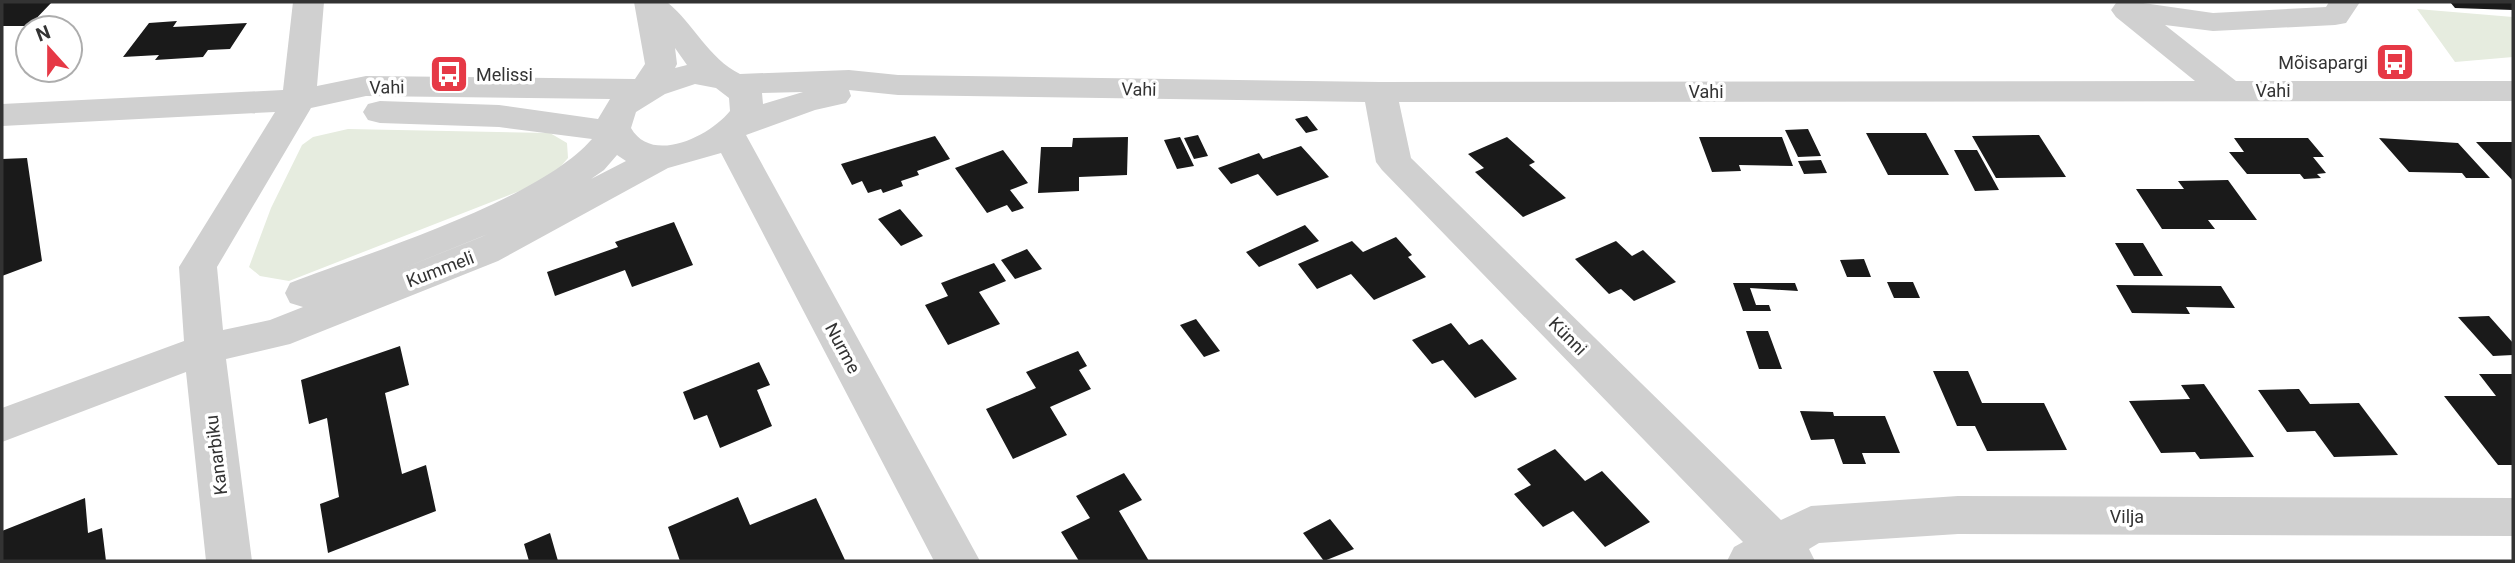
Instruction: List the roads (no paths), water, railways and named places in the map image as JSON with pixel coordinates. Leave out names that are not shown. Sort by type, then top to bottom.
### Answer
[{"type":"street","points":[[299,100],[308,2]]},
{"type":"street","points":[[2123,6],[2213,22],[2335,16],[2344,2]]},
{"type":"street","points":[[650,4],[677,26],[694,53],[746,94],[747,112],[735,129]]},
{"type":"street","points":[[645,89],[661,64],[650,4]]},
{"type":"street","points":[[2123,6],[2227,90]]},
{"type":"street","name":"Vahi","points":[[2,115],[299,100],[366,86],[645,89],[677,77],[726,80],[849,80],[898,85],[1380,92],[2513,92]]},
{"type":"street","name":"Vahi","points":[[299,100],[343,110],[500,116],[574,122],[616,134],[631,149],[662,156],[709,146],[735,129],[809,101],[898,85]]},
{"type":"street","name":"Kummeli","points":[[205,349],[267,308],[468,228],[539,196],[592,162],[616,134],[615,122],[620,110],[645,89]]},
{"type":"street","name":"Künni","points":[[1380,92],[1394,162],[1773,556]]},
{"type":"street","name":"Kanarbiku","points":[[229,561],[198,267],[299,100]]},
{"type":"street","name":"Nurme","points":[[735,129],[957,561]]},
{"type":"street","name":"Kummeli","points":[[2,425],[205,349],[276,332],[485,252],[662,156]]},
{"type":"street","name":"Vilja","points":[[1773,556],[1811,525],[1958,515],[2513,517]]},
{"type":"place","name":"Mõisapargi","points":[[2395,62]]},
{"type":"place","name":"Melissi","points":[[449,74]]}]
